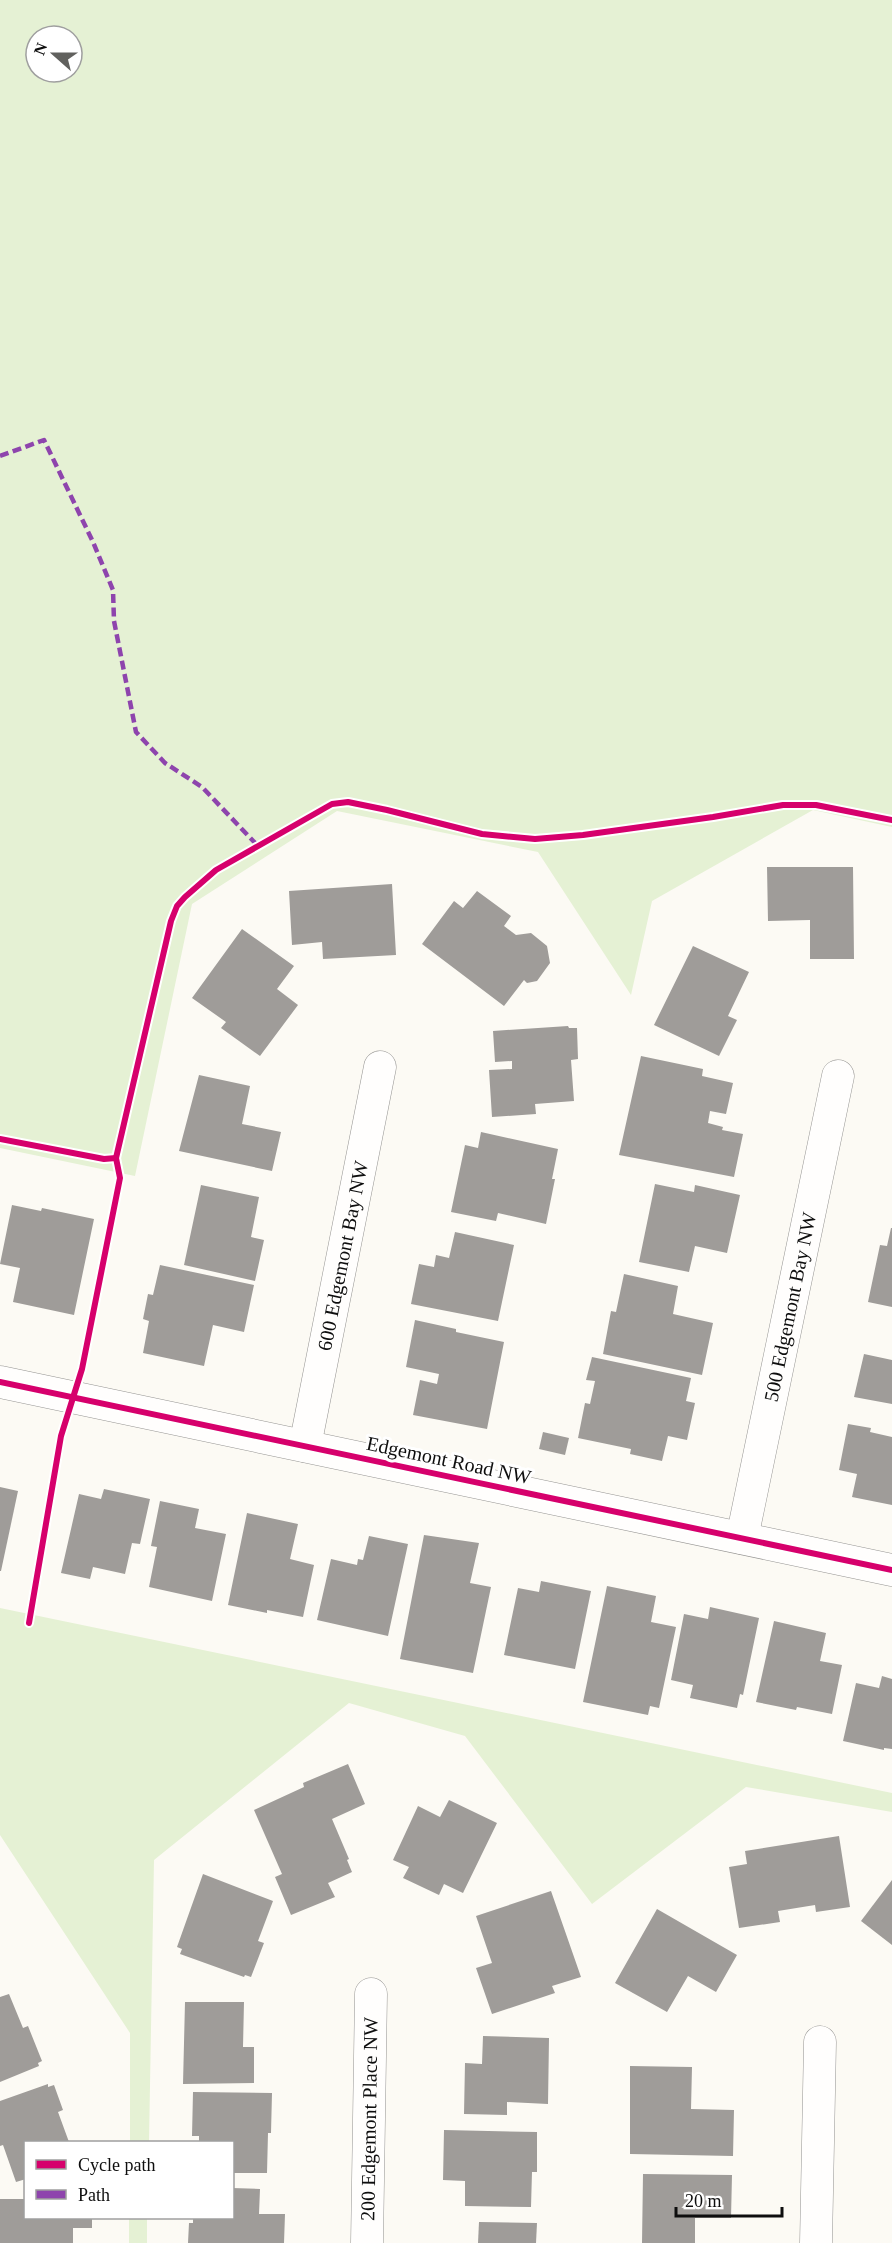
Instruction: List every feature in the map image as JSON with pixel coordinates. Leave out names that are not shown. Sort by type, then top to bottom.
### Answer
[{"type":"street","name":"600 Edgemont Bay NW","points":[[305,1446],[380,1067]]},
{"type":"street","name":"500 Edgemont Bay NW","points":[[742,1538],[838,1076]]},
{"type":"street","name":"Edgemont Road NW","points":[[0,1382],[892,1570]]},
{"type":"street","name":"200 Edgemont Place NW","points":[[367,2243],[371,1994]]},
{"type":"street","points":[[816,2243],[820,2042]]},
{"type":"green space","points":[[0,0],[892,0],[892,827],[813,810],[652,901],[631,995],[538,852],[337,811],[192,904],[135,1176],[0,1148]]},
{"type":"green space","points":[[0,1608],[892,1793],[892,1812],[746,1787],[592,1904],[465,1736],[349,1703],[154,1860],[149,2141],[130,2141],[130,2033],[0,1835]]},
{"type":"green space","points":[[129,2219],[147,2219],[147,2243],[129,2243]]},
{"type":"building","points":[[767,867],[853,867],[854,959],[810,959],[810,920],[768,921]]},
{"type":"building","points":[[392,884],[396,955],[323,959],[322,942],[292,945],[289,891]]},
{"type":"building","points":[[477,891],[511,916],[504,926],[516,935],[531,933],[547,946],[550,963],[537,981],[527,983],[524,980],[504,1006],[422,944],[454,901],[463,908]]},
{"type":"building","points":[[242,929],[294,966],[277,989],[298,1005],[260,1056],[221,1028],[226,1022],[192,998]]},
{"type":"building","points":[[693,946],[749,972],[728,1016],[737,1020],[719,1056],[654,1025]]},
{"type":"building","points":[[568,1026],[577,1028],[578,1059],[571,1060],[574,1101],[535,1104],[536,1114],[492,1117],[489,1070],[512,1069],[512,1061],[495,1062],[493,1031]]},
{"type":"building","points":[[641,1056],[703,1069],[702,1076],[733,1083],[726,1114],[710,1111],[708,1123],[723,1127],[722,1130],[743,1134],[734,1177],[619,1155]]},
{"type":"building","points":[[199,1075],[250,1086],[242,1124],[281,1132],[272,1171],[179,1151]]},
{"type":"building","points":[[481,1132],[558,1149],[546,1224],[498,1213],[496,1221],[451,1212],[465,1145],[478,1148]]},
{"type":"building","points":[[655,1184],[694,1192],[695,1185],[740,1195],[727,1253],[695,1246],[689,1272],[639,1262]]},
{"type":"building","points":[[201,1185],[259,1197],[251,1237],[264,1240],[255,1281],[184,1265]]},
{"type":"building","points":[[12,1205],[41,1211],[42,1208],[94,1219],[74,1315],[13,1302],[20,1268],[0,1264]]},
{"type":"building","points":[[891,1228],[892,1307],[868,1302],[880,1245],[887,1246]]},
{"type":"building","points":[[455,1232],[514,1245],[498,1321],[411,1304],[419,1264],[434,1267],[436,1255],[449,1258]]},
{"type":"building","points":[[160,1265],[254,1285],[244,1332],[213,1325],[204,1366],[143,1353],[149,1321],[143,1319],[148,1294],[153,1295]]},
{"type":"building","points":[[624,1274],[678,1286],[673,1314],[713,1323],[702,1375],[603,1354],[611,1311],[616,1312]]},
{"type":"building","points":[[415,1320],[456,1329],[456,1332],[504,1342],[487,1429],[413,1415],[420,1380],[437,1384],[439,1374],[406,1367]]},
{"type":"building","points":[[864,1354],[892,1360],[892,1404],[854,1397]]},
{"type":"building","points":[[592,1357],[691,1378],[686,1401],[695,1403],[687,1440],[668,1436],[662,1461],[630,1454],[631,1449],[578,1438],[585,1403],[590,1404],[595,1381],[586,1380]]},
{"type":"building","points":[[848,1424],[871,1428],[870,1432],[892,1437],[892,1505],[852,1497],[857,1474],[839,1470]]},
{"type":"building","points":[[543,1432],[569,1438],[565,1455],[539,1449]]},
{"type":"building","points":[[0,1487],[18,1491],[1,1571],[0,1571]]},
{"type":"building","points":[[104,1489],[150,1499],[140,1544],[132,1543],[125,1574],[93,1567],[90,1579],[61,1573],[79,1494],[101,1499]]},
{"type":"building","points":[[160,1501],[199,1509],[195,1528],[226,1534],[212,1601],[149,1587],[157,1547],[151,1546]]},
{"type":"building","points":[[247,1513],[298,1524],[290,1559],[314,1565],[303,1617],[228,1605]]},
{"type":"building","points":[[424,1535],[479,1543],[470,1583],[491,1587],[473,1673],[400,1659]]},
{"type":"building","points":[[369,1536],[408,1544],[388,1636],[317,1620],[331,1559],[357,1565],[358,1559],[363,1560]]},
{"type":"building","points":[[541,1581],[591,1591],[575,1669],[504,1655],[518,1588],[539,1592]]},
{"type":"building","points":[[607,1586],[656,1596],[651,1622],[676,1627],[659,1708],[650,1706],[648,1715],[583,1702]]},
{"type":"building","points":[[710,1607],[759,1618],[743,1695],[740,1694],[737,1708],[690,1698],[693,1685],[671,1680],[684,1614],[708,1619]]},
{"type":"building","points":[[774,1621],[826,1633],[820,1661],[842,1665],[832,1714],[756,1702]]},
{"type":"building","points":[[882,1676],[892,1679],[892,1749],[884,1748],[884,1750],[843,1741],[856,1683],[879,1688]]},
{"type":"building","points":[[348,1764],[365,1804],[332,1819],[352,1872],[328,1883],[335,1897],[291,1915],[275,1877],[282,1874],[254,1810],[304,1787],[303,1783]]},
{"type":"building","points":[[449,1800],[497,1823],[463,1893],[444,1884],[439,1895],[403,1878],[409,1867],[393,1860],[418,1806],[440,1817]]},
{"type":"building","points":[[839,1836],[850,1907],[816,1912],[815,1905],[778,1911],[780,1922],[739,1928],[729,1867],[747,1864],[745,1851]]},
{"type":"building","points":[[203,1874],[273,1901],[258,1941],[264,1943],[251,1977],[245,1975],[244,1977],[180,1954],[182,1949],[177,1947]]},
{"type":"building","points":[[892,1880],[892,1945],[861,1921]]},
{"type":"building","points":[[551,1891],[581,1977],[552,1986],[555,1993],[492,2014],[476,1968],[492,1963],[476,1916]]},
{"type":"building","points":[[657,1909],[737,1955],[716,1992],[688,1976],[667,2012],[615,1983]]},
{"type":"building","points":[[9,1994],[23,2028],[28,2026],[42,2061],[38,2063],[39,2066],[0,2082],[0,1997]]},
{"type":"building","points":[[185,2002],[244,2002],[243,2047],[254,2047],[254,2083],[183,2084]]},
{"type":"building","points":[[483,2036],[549,2038],[548,2104],[507,2102],[507,2115],[464,2114],[465,2063],[482,2064]]},
{"type":"building","points":[[630,2066],[692,2067],[691,2109],[734,2110],[733,2156],[630,2154]]},
{"type":"building","points":[[48,2084],[48,2087],[54,2085],[63,2110],[58,2112],[69,2141],[24,2141],[24,2180],[16,2182],[3,2145],[0,2146],[0,2101]]},
{"type":"building","points":[[193,2092],[272,2093],[267,2173],[234,2173],[234,2141],[199,2141],[199,2136],[192,2136]]},
{"type":"building","points":[[444,2130],[537,2132],[537,2172],[532,2172],[531,2207],[465,2206],[465,2181],[443,2180]]},
{"type":"building","points":[[643,2174],[732,2175],[731,2218],[695,2218],[695,2243],[642,2243]]},
{"type":"building","points":[[234,2188],[260,2189],[259,2214],[285,2214],[284,2243],[188,2243],[189,2223],[193,2223],[193,2219],[234,2219]]},
{"type":"building","points":[[0,2199],[24,2199],[24,2219],[92,2219],[92,2228],[73,2228],[73,2243],[0,2243]]},
{"type":"building","points":[[479,2222],[537,2223],[536,2243],[478,2243]]},
{"type":"marked path","points":[[0,456],[44,440],[93,542],[113,590],[114,621],[136,732],[165,763],[202,787],[257,845]]},
{"type":"cycle path","points":[[29,1623],[61,1436],[82,1369],[120,1178],[116,1158],[171,921],[177,906],[185,897],[216,870],[332,804],[348,802],[482,834],[535,839],[583,835],[783,805],[816,805],[892,820]]},
{"type":"cycle path","points":[[0,1139],[104,1159],[116,1158]]},
{"type":"cycle path","points":[[0,1382],[892,1570]]}]
